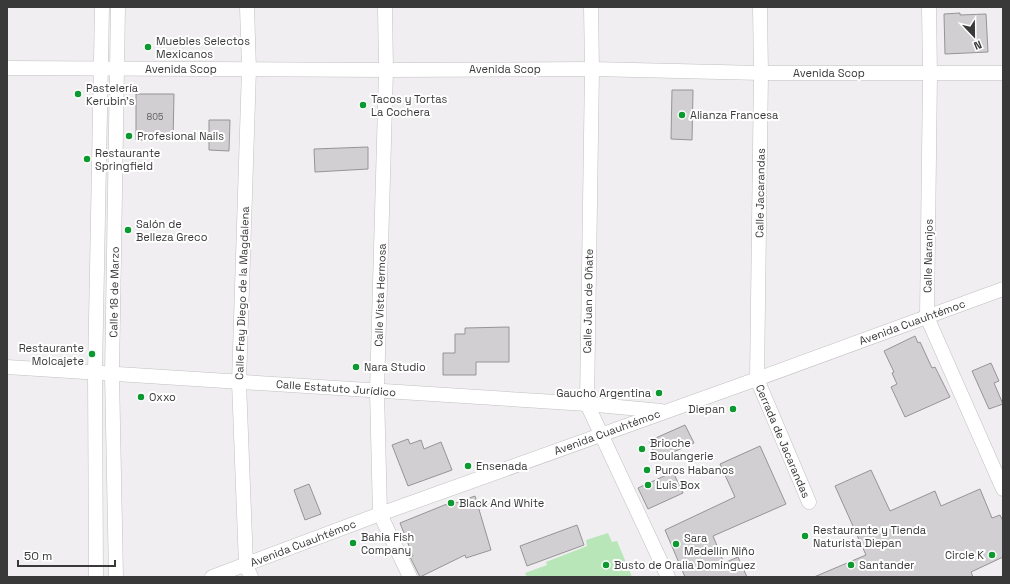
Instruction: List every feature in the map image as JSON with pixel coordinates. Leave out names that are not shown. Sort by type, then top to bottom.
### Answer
[{"type":"street","name":"Calle 18 de Marzo","points":[[96,577],[95,373],[102,7]]},
{"type":"street","name":"Calle 18 de Marzo","points":[[116,577],[112,374],[118,7]]},
{"type":"street","name":"Calle Fray Diego de la Magdalena","points":[[247,7],[249,69],[239,382],[248,571]]},
{"type":"street","name":"Calle Vista Hermosa","points":[[385,7],[386,70],[378,390],[380,514],[410,577]]},
{"type":"street","name":"Calle Juan de Oñate","points":[[591,7],[592,69],[587,404],[668,577]]},
{"type":"street","name":"Calle Jacarandas","points":[[757,379],[761,73],[760,7]]},
{"type":"street","name":"Calle Naranjos","points":[[929,7],[930,74],[927,317],[1003,489]]},
{"type":"street","name":"Avenida Scop","points":[[7,68],[386,70],[592,69],[761,73],[1003,73]]},
{"type":"street","name":"Avenida Cuauhtémoc","points":[[212,577],[248,571],[380,514],[757,379],[1003,288]]},
{"type":"street","name":"Calle Estatuto Jurídico","points":[[7,367],[378,390],[587,404],[666,411]]},
{"type":"street","name":"Cerrada de Jacarandas","points":[[757,379],[809,502]]},
{"type":"green space","points":[[608,533],[612,542],[617,541],[632,577],[527,577],[525,573],[547,565],[546,562],[587,546],[586,540]]},
{"type":"building","points":[[960,13],[960,15],[986,14],[988,52],[945,54],[944,14]]},
{"type":"building","name":"Alianza Francesa","points":[[672,90],[693,90],[692,140],[671,139]]},
{"type":"building","points":[[136,94],[174,94],[173,140],[136,140]]},
{"type":"building","points":[[209,120],[230,120],[229,151],[209,150]]},
{"type":"building","points":[[368,147],[368,169],[315,172],[314,149]]},
{"type":"building","points":[[509,327],[509,362],[476,362],[476,375],[443,375],[443,353],[455,353],[455,334],[465,334],[465,328]]},
{"type":"building","points":[[915,336],[918,343],[920,342],[932,368],[935,367],[950,397],[905,417],[891,387],[897,384],[892,373],[894,372],[884,351]]},
{"type":"building","points":[[991,363],[999,381],[994,383],[1003,404],[989,409],[972,371]]},
{"type":"building","points":[[685,425],[694,443],[657,459],[649,441]]},
{"type":"building","points":[[408,439],[410,444],[421,440],[424,449],[441,442],[452,470],[408,486],[392,445]]},
{"type":"building","points":[[760,446],[786,504],[713,536],[724,563],[738,557],[747,577],[685,577],[665,530],[735,497],[720,464]]},
{"type":"building","points":[[871,470],[890,511],[935,491],[941,506],[980,489],[992,518],[1000,515],[1003,521],[1003,557],[971,572],[973,577],[814,577],[866,555],[835,486]]},
{"type":"building","points":[[673,472],[683,493],[648,509],[638,488]]},
{"type":"building","points":[[309,484],[321,514],[305,520],[294,490]]},
{"type":"building","points":[[475,496],[491,550],[466,558],[465,555],[420,577],[410,557],[413,556],[400,523],[447,504],[447,506]]},
{"type":"building","points":[[577,525],[584,545],[527,566],[520,546]]},
{"type":"place","name":"Muebles Selectos Mexicanos","points":[[148,47]]},
{"type":"place","name":"Pastelería Kerubin's","points":[[78,94]]},
{"type":"place","name":"Tacos y Tortas La Cochera","points":[[363,105]]},
{"type":"place","name":"Alianza Francesa","points":[[682,115]]},
{"type":"place","name":"Profesional Nails","points":[[129,136]]},
{"type":"place","name":"Restaurante Springfield","points":[[87,159]]},
{"type":"place","name":"Salón de Belleza Greco","points":[[128,230]]},
{"type":"place","name":"Restaurante Molcajete","points":[[92,354]]},
{"type":"place","name":"Nara Studio","points":[[356,367]]},
{"type":"place","name":"Gaucho Argentina","points":[[659,393]]},
{"type":"place","name":"Oxxo","points":[[141,397]]},
{"type":"place","name":"Diepan","points":[[733,409]]},
{"type":"place","name":"Brioche Boulangerie","points":[[642,449]]},
{"type":"place","name":"Ensenada","points":[[468,466]]},
{"type":"place","name":"Puros Habanos","points":[[647,470]]},
{"type":"place","name":"Luis Box","points":[[648,485]]},
{"type":"place","name":"Black And White","points":[[451,503]]},
{"type":"place","name":"Restaurante y Tienda Naturista Diepan","points":[[805,536]]},
{"type":"place","name":"Bahia Fish Company","points":[[353,543]]},
{"type":"place","name":"Sara Medellín Niño","points":[[676,544]]},
{"type":"place","name":"Circle K","points":[[992,555]]},
{"type":"place","name":"Busto de Oralia Dominguez","points":[[606,565]]},
{"type":"place","name":"Santander","points":[[851,565]]}]
